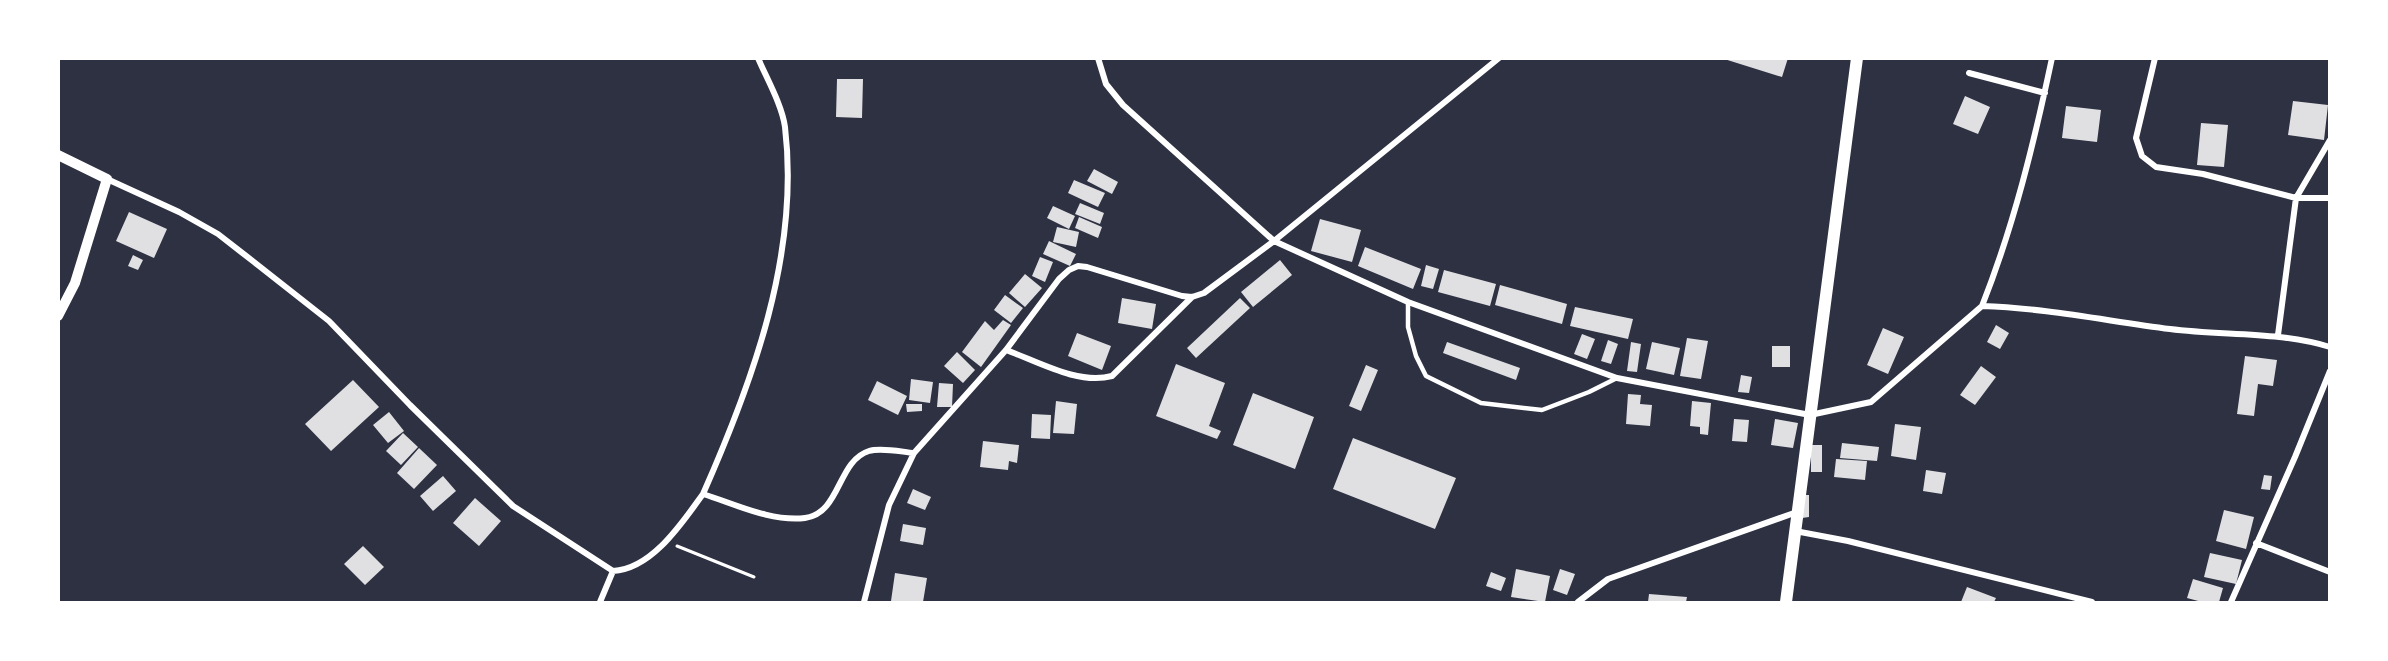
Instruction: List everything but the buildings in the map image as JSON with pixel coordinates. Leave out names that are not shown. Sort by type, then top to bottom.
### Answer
[{"type":"main road","points":[[1786,603],[1857,58]]},
{"type":"street","points":[[58,155],[179,212],[236,248],[329,321],[410,405],[513,506],[613,571],[637,565],[665,541],[703,494],[755,364],[784,242],[788,186],[784,124],[758,58]]},
{"type":"street","points":[[1098,58],[1106,84],[1123,105],[1274,241],[1408,302],[1617,378],[1810,415],[1871,402],[1982,306],[2007,239],[2052,58]]},
{"type":"street","points":[[1006,350],[1083,378],[1099,380],[1112,376],[1192,297],[1212,287],[1274,241],[1499,58]]},
{"type":"street","points":[[2155,58],[2136,138],[2142,156],[2156,167],[2203,174],[2296,198],[2330,198]]},
{"type":"street","points":[[1969,74],[2045,93]]},
{"type":"street","points":[[2278,335],[2296,198],[2330,140]]},
{"type":"street","points":[[58,316],[75,283],[107,179]]},
{"type":"street","points":[[864,603],[890,505],[914,453],[1006,350],[1059,279],[1078,266],[1192,297]]},
{"type":"street","points":[[1982,306],[2022,307],[2172,330],[2278,335],[2330,347]]},
{"type":"street","points":[[2231,603],[2330,371]]},
{"type":"street","points":[[703,494],[774,517],[807,518],[825,510],[858,456],[871,450],[914,453]]},
{"type":"street","points":[[1578,603],[1608,579],[1798,512]]},
{"type":"street","points":[[1795,531],[1848,541],[2092,603]]},
{"type":"street","points":[[2256,543],[2330,572]]},
{"type":"street","points":[[600,603],[613,571]]},
{"type":"lane","points":[[1408,302],[1408,327],[1416,356],[1426,376],[1481,403],[1542,410],[1589,392],[1617,378]]},
{"type":"path","points":[[665,541],[754,577]]}]
